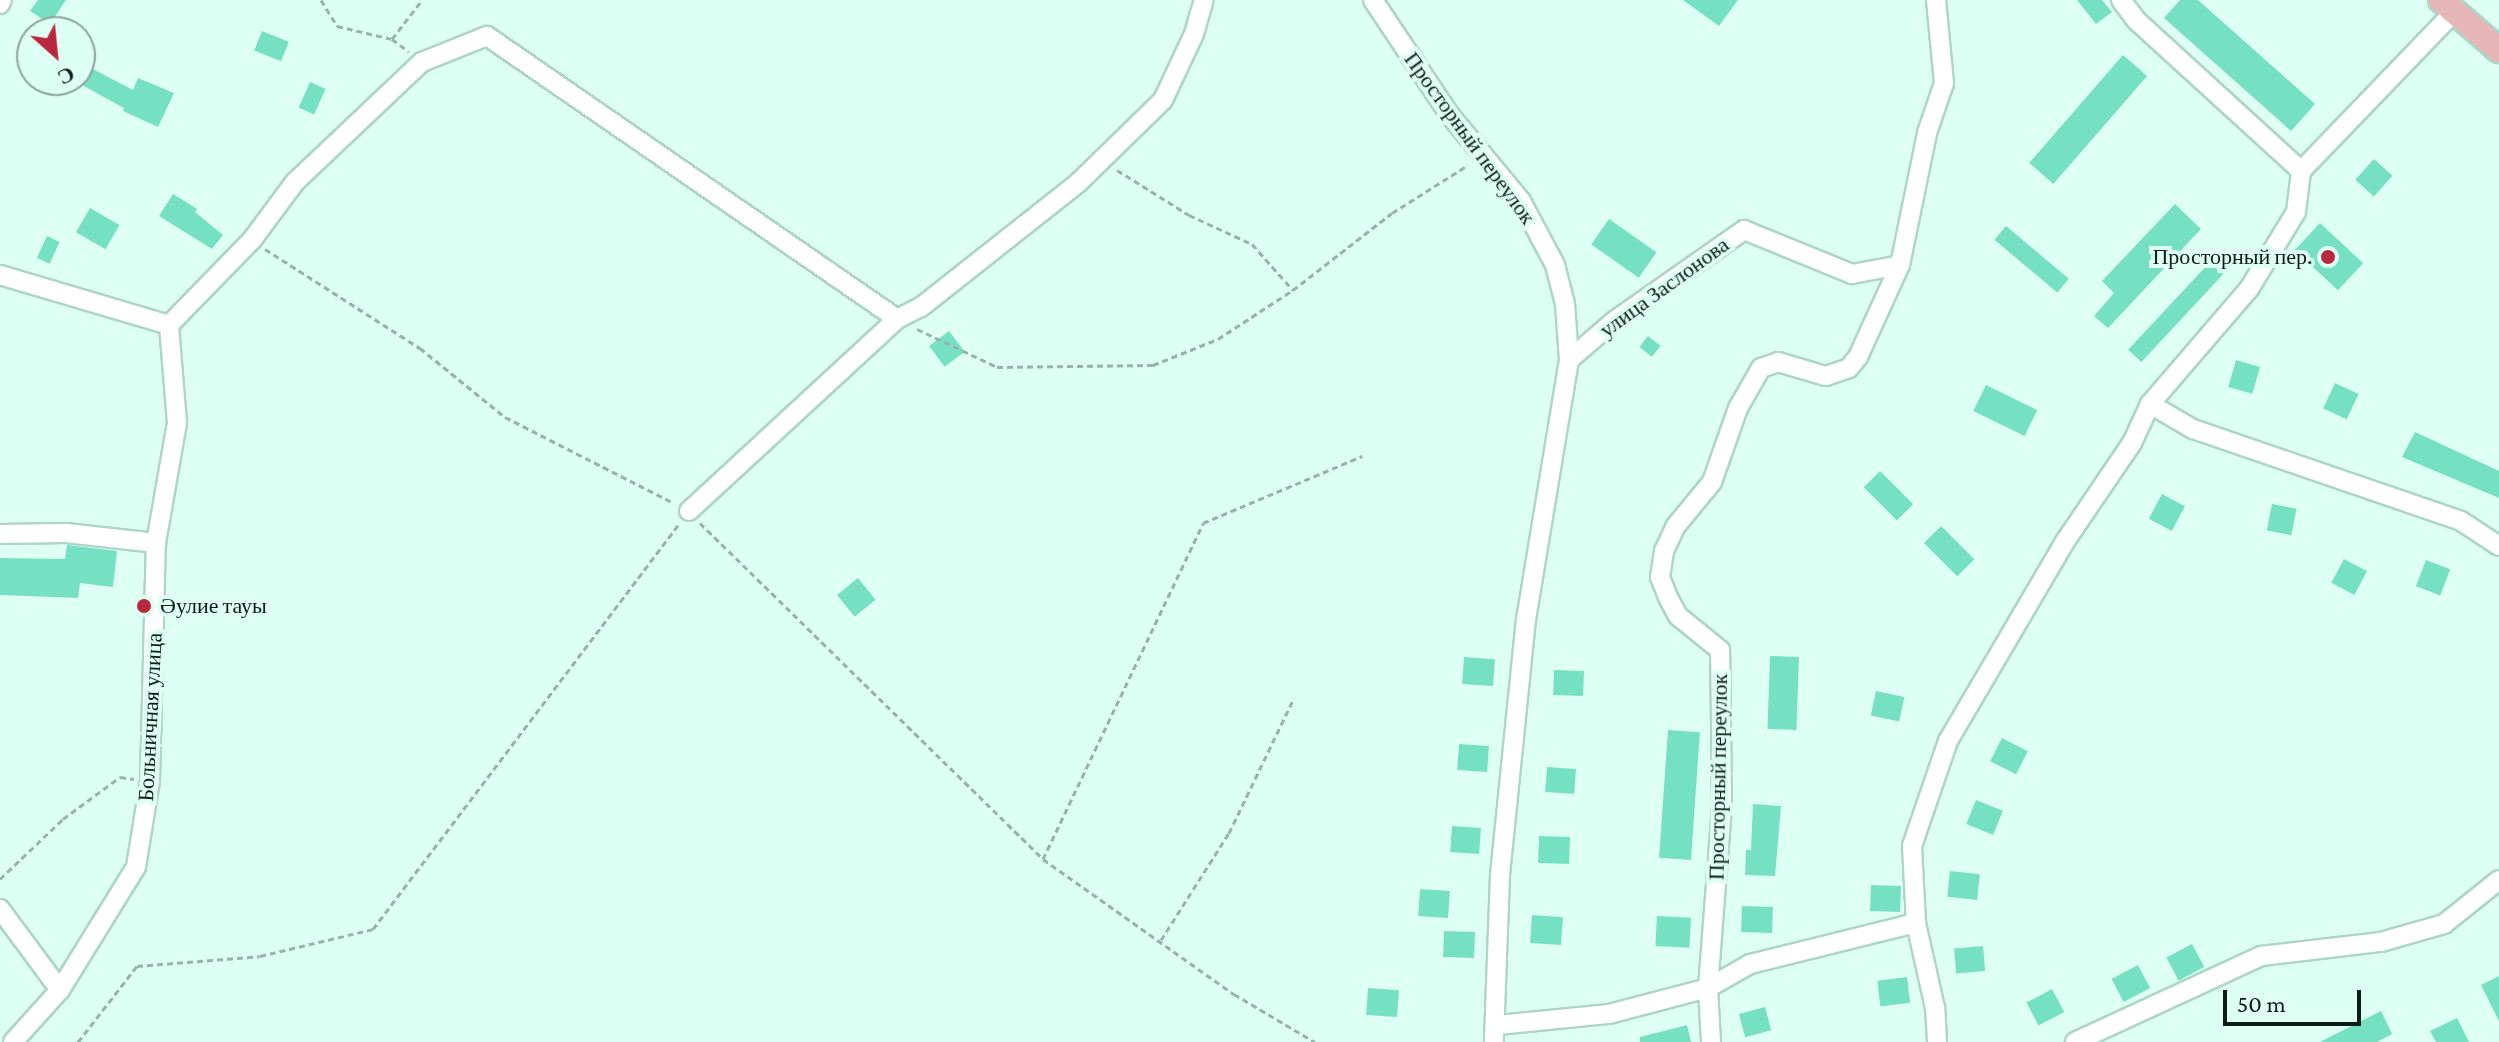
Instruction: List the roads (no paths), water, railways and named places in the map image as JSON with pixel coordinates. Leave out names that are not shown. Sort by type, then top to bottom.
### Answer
[{"type":"main road","points":[[2447,6],[2499,50]]},
{"type":"street","points":[[689,511],[897,319],[921,307],[982,261],[1101,160],[1163,100],[1194,34],[1204,0]]},
{"type":"street","name":"Просторный переулок","points":[[1373,0],[1449,114],[1521,201],[1555,265],[1565,304],[1569,360],[1526,619],[1500,875],[1496,1033]]},
{"type":"street","name":"Просторный переулок","points":[[1711,1042],[1708,988],[1722,805],[1720,650],[1678,616],[1660,577],[1664,551],[1675,527],[1712,482],[1738,408],[1761,368],[1778,362],[1826,376],[1849,368],[1858,357],[1900,265],[1927,133],[1944,83],[1936,0]]},
{"type":"street","points":[[2121,0],[2137,21],[2301,171]]},
{"type":"street","points":[[1937,1042],[1935,1008],[1916,923],[1912,846],[1948,741],[2064,543],[2132,443],[2150,404],[2249,289],[2296,212],[2301,171],[2447,6]]},
{"type":"street","points":[[0,275],[169,325],[252,240],[295,182],[422,62],[487,36],[897,319]]},
{"type":"street","name":"улица Заслонова","points":[[1569,360],[1614,321],[1744,230],[1852,274],[1900,265]]},
{"type":"street","name":"Больничная улица","points":[[13,1042],[60,990],[136,867],[150,781],[156,543],[177,423],[169,325]]},
{"type":"street","points":[[2150,404],[2193,429],[2461,521],[2499,546]]},
{"type":"street","points":[[0,534],[66,533],[156,543]]},
{"type":"street","points":[[2075,1042],[2261,956],[2381,942],[2444,924],[2499,880]]},
{"type":"street","points":[[0,909],[60,990]]},
{"type":"street","points":[[1496,1033],[1609,1014],[1708,988],[1750,964],[1916,923]]},
{"type":"place","name":"Просторный пер.","points":[[2328,257]]},
{"type":"place","name":"Әулие тауы","points":[[144,606]]}]
